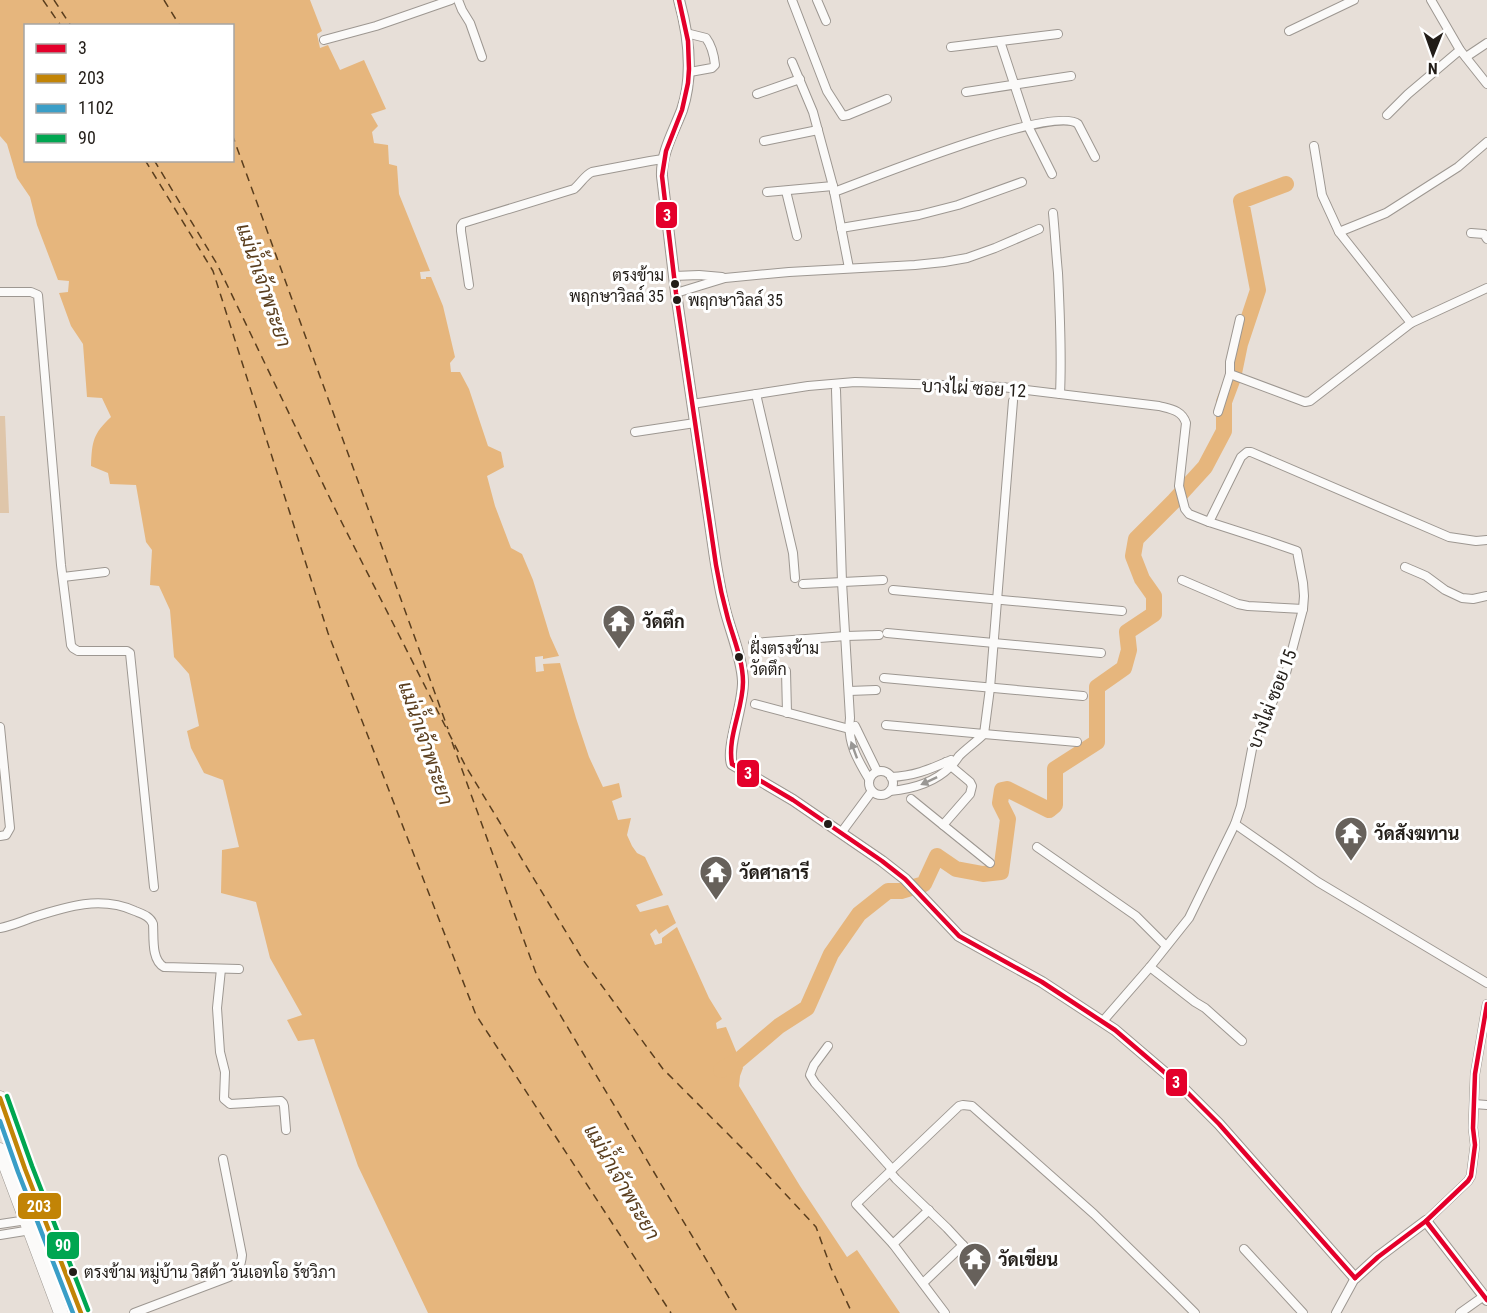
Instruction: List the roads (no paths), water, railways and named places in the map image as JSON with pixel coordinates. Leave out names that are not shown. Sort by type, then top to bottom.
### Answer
[{"type":"main road","points":[[0,1098],[81,1313]]},
{"type":"main road","points":[[0,1150],[61,1313]]},
{"type":"street","points":[[324,40],[376,26],[451,0]]},
{"type":"street","points":[[458,0],[470,23],[482,57]]},
{"type":"street","points":[[679,0],[686,33],[690,72],[683,106],[663,159],[662,176],[676,293],[715,558],[722,599],[741,665],[743,681],[741,705],[730,759],[732,764],[793,800],[882,861],[905,879],[959,936],[1042,982],[1115,1029],[1184,1089],[1219,1124],[1355,1278]]},
{"type":"street","points":[[792,0],[827,91],[843,116],[887,99]]},
{"type":"street","points":[[817,0],[826,21]]},
{"type":"street","points":[[1289,31],[1354,0]]},
{"type":"street","points":[[1431,0],[1463,54],[1487,84]]},
{"type":"street","points":[[686,33],[706,38],[715,60],[712,68],[690,72]]},
{"type":"street","points":[[951,47],[1058,34]]},
{"type":"street","points":[[1000,41],[1028,126],[1052,174]]},
{"type":"street","points":[[1387,115],[1408,94],[1463,54],[1487,43]]},
{"type":"street","points":[[792,62],[818,130],[849,268]]},
{"type":"street","points":[[966,92],[1071,76]]},
{"type":"street","points":[[757,94],[800,79]]},
{"type":"street","points":[[767,192],[833,189],[974,141],[1028,126],[1061,120],[1078,124],[1095,158]]},
{"type":"street","points":[[764,141],[818,130]]},
{"type":"street","points":[[1339,232],[1386,213],[1458,167],[1487,142]]},
{"type":"street","points":[[1314,147],[1322,195],[1339,232],[1411,323]]},
{"type":"street","points":[[469,285],[461,231],[463,223],[574,189],[587,174],[592,172],[663,159]]},
{"type":"street","points":[[841,228],[919,215],[958,205],[1022,182]]},
{"type":"street","points":[[786,191],[798,237]]},
{"type":"street","points":[[1053,213],[1061,319],[1060,394]]},
{"type":"street","points":[[676,293],[725,278],[915,265],[967,258],[1039,229]]},
{"type":"street","points":[[1471,233],[1484,234],[1487,239]]},
{"type":"street","points":[[674,276],[699,275],[725,278]]},
{"type":"street","points":[[1234,376],[1298,400],[1310,401],[1411,323],[1487,288]]},
{"type":"street","points":[[0,292],[32,292],[38,295],[71,645],[78,651],[127,651],[132,658],[154,887]]},
{"type":"street","points":[[1218,412],[1234,376],[1230,362],[1240,319]]},
{"type":"street","name":"บางไผ่ ซอย 12","points":[[692,404],[808,386],[855,382],[1002,387],[1159,406],[1180,413],[1186,423],[1179,486]]},
{"type":"street","points":[[836,390],[842,582],[850,718],[853,730],[877,771]]},
{"type":"street","points":[[756,394],[793,553],[795,578]]},
{"type":"street","points":[[853,730],[851,744],[855,755],[869,779],[869,788],[880,795],[916,787],[931,781],[984,734],[990,688],[1013,401]]},
{"type":"street","points":[[635,432],[695,423]]},
{"type":"street","points":[[1209,522],[1241,457],[1251,452],[1449,537],[1476,541],[1487,540]]},
{"type":"street","name":"บางไผ่ ซอย 15","points":[[1102,1021],[1150,967],[1189,918],[1235,825],[1253,744],[1286,674],[1304,596],[1296,551],[1195,517],[1185,509],[1179,486]]},
{"type":"street","points":[[1405,567],[1426,576],[1445,590],[1462,598],[1473,599],[1487,596]]},
{"type":"street","points":[[63,577],[105,572]]},
{"type":"street","points":[[803,584],[884,580]]},
{"type":"street","points":[[1182,580],[1238,604],[1302,609]]},
{"type":"street","points":[[893,590],[1122,611]]},
{"type":"street","points":[[753,643],[883,634],[1101,653]]},
{"type":"street","points":[[786,670],[787,713]]},
{"type":"street","points":[[884,678],[1083,696]]},
{"type":"street","points":[[849,691],[876,690]]},
{"type":"street","points":[[755,704],[853,730]]},
{"type":"street","points":[[886,725],[1077,741]]},
{"type":"street","points":[[0,727],[10,828],[6,835],[0,836]]},
{"type":"street","points":[[891,777],[924,772],[949,764]]},
{"type":"street","points":[[943,825],[972,790],[970,782],[949,764]]},
{"type":"street","points":[[869,779],[877,771],[887,772],[893,781],[890,791]]},
{"type":"street","points":[[841,833],[872,791]]},
{"type":"street","points":[[911,799],[990,863]]},
{"type":"street","points":[[1235,825],[1318,882],[1487,983]]},
{"type":"street","points":[[1037,848],[1136,916],[1166,946]]},
{"type":"street","points":[[0,928],[84,904],[112,903],[151,919],[156,959],[159,964],[165,967],[239,969]]},
{"type":"street","points":[[1150,967],[1205,1008],[1242,1041]]},
{"type":"street","points":[[221,969],[217,1008],[220,1052],[225,1072],[224,1099],[230,1104],[281,1101],[284,1106],[286,1130]]},
{"type":"street","points":[[1336,1313],[1355,1278],[1378,1257],[1426,1221],[1471,1176],[1475,1145],[1475,1074],[1487,1004]]},
{"type":"street","points":[[828,1046],[814,1065],[810,1075],[815,1083],[904,1187],[973,1256]]},
{"type":"street","points":[[945,1313],[893,1244],[856,1204],[963,1104],[972,1106],[1094,1214],[1195,1313]]},
{"type":"street","points":[[1474,1104],[1487,1105]]},
{"type":"street","points":[[134,1313],[229,1277],[242,1265],[223,1159]]},
{"type":"street","points":[[893,1244],[929,1210]]},
{"type":"street","points":[[1426,1221],[1486,1298],[1460,1313]]},
{"type":"street","points":[[0,1224],[29,1225]]},
{"type":"street","points":[[0,1235],[29,1225]]},
{"type":"street","points":[[922,1283],[963,1245]]},
{"type":"street","points":[[1244,1249],[1303,1313]]},
{"type":"water","name":"แม่น้ำเจ้าพระยา","points":[[0,0],[310,0],[322,31],[317,34],[320,48],[328,45],[340,70],[364,60],[386,109],[371,114],[378,126],[372,132],[374,143],[388,145],[389,164],[397,166],[399,194],[430,271],[420,272],[421,279],[431,277],[443,306],[455,357],[450,363],[451,372],[460,372],[469,389],[488,446],[501,452],[504,467],[487,476],[495,506],[511,548],[522,554],[559,656],[543,659],[543,656],[535,657],[536,672],[544,671],[543,664],[560,663],[589,757],[603,787],[619,783],[622,797],[612,801],[618,820],[631,818],[627,835],[637,853],[645,857],[663,895],[636,905],[640,912],[668,905],[676,923],[659,934],[656,929],[650,934],[655,945],[662,943],[662,938],[677,927],[709,998],[722,1019],[716,1023],[717,1029],[726,1027],[743,1068],[739,1086],[800,1186],[847,1257],[857,1250],[900,1313],[428,1313],[358,1166],[314,1039],[298,1041],[287,1020],[302,1015],[270,958],[256,902],[221,893],[222,850],[239,847],[223,780],[204,773],[191,748],[187,731],[199,726],[189,674],[174,657],[170,610],[159,586],[150,585],[152,550],[146,542],[136,485],[110,484],[108,473],[91,466],[95,439],[100,428],[111,417],[102,398],[87,397],[83,344],[71,326],[59,293],[68,292],[69,281],[58,280],[37,225],[30,197],[17,178],[7,144],[0,136]]},
{"type":"waterway","points":[[721,1070],[739,1060],[779,1026],[807,1008],[831,954],[859,914],[888,891],[901,891],[924,884],[937,856],[956,869],[983,874],[1001,872],[1008,819],[1000,803],[1002,790],[1007,789],[1049,810],[1055,805],[1055,769],[1097,742],[1097,687],[1124,668],[1129,650],[1127,632],[1154,614],[1154,596],[1142,579],[1133,556],[1136,539],[1205,467],[1224,431],[1224,402],[1258,290],[1241,201],[1286,184]]},
{"type":"place","name":"ตรงข้าม พฤกษาวิลล์ 35","points":[[675,284]]},
{"type":"place","name":"พฤกษาวิลล์ 35","points":[[677,300]]},
{"type":"place","name":"วัดตึก","points":[[619,650]]},
{"type":"place","name":"ฝั่งตรงข้าม วัดตึก","points":[[739,657]]},
{"type":"place","name":"วัดสังฆทาน","points":[[1351,862]]},
{"type":"place","name":"วัดศาลารี","points":[[716,901]]},
{"type":"place","name":"ตรงข้าม หมู่บ้าน วิสต้า วันเอทโอ รัชวิภา","points":[[73,1272]]},
{"type":"place","name":"วัดเขียน","points":[[975,1288]]}]
